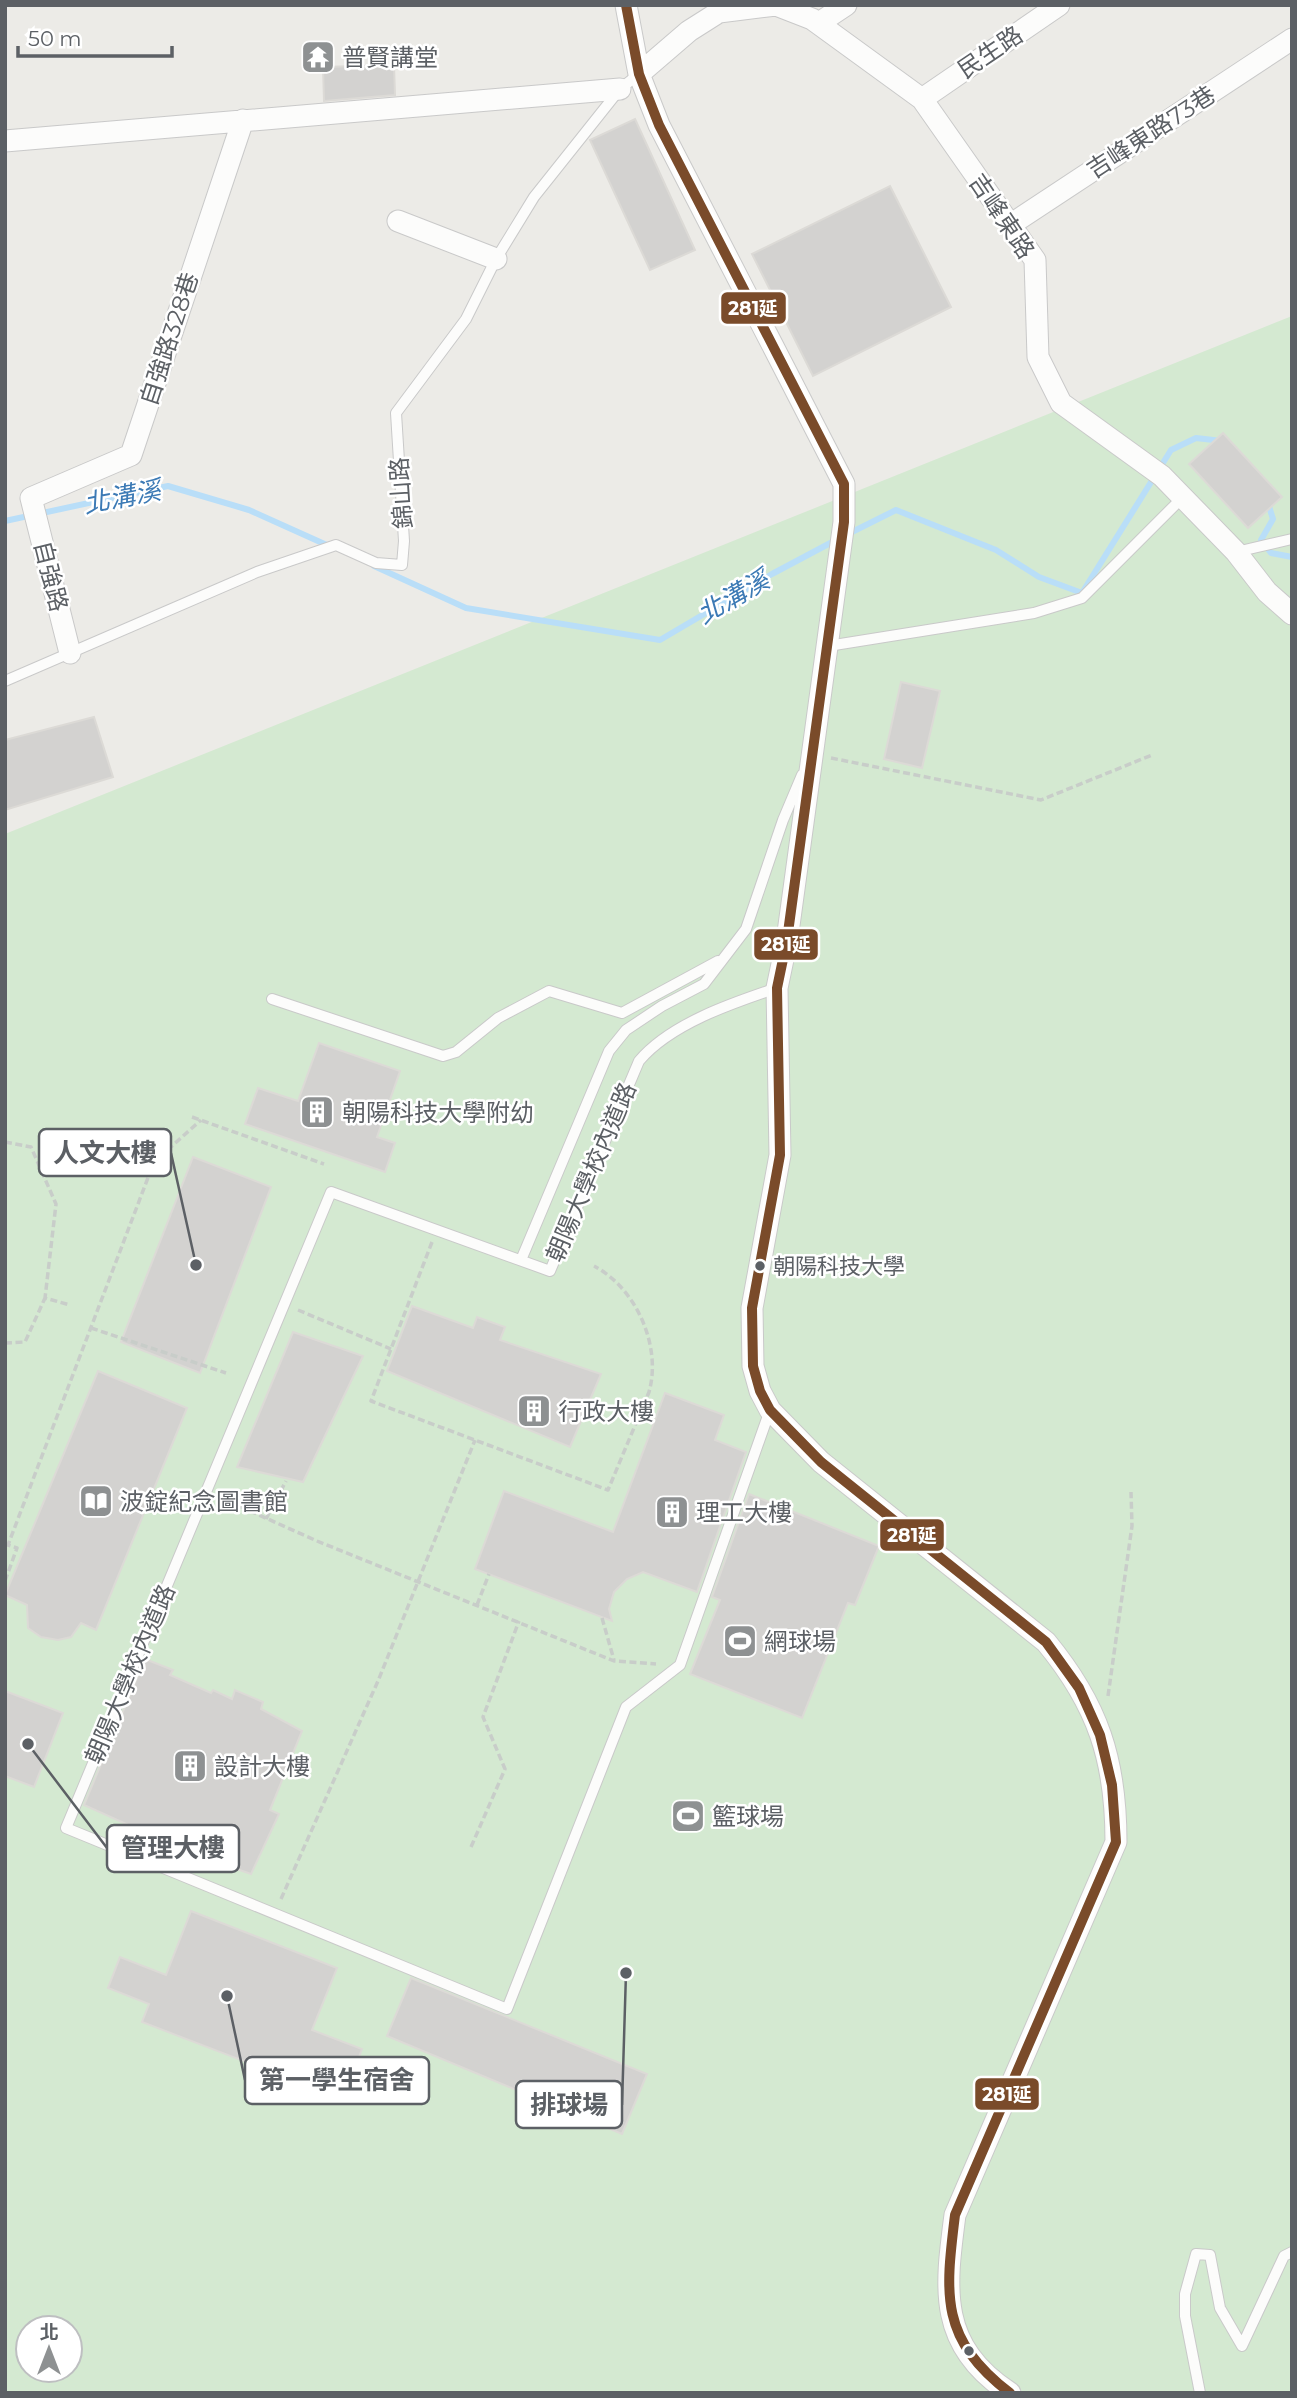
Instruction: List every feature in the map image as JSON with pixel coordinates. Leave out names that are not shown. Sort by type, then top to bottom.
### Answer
[{"type":"street","points":[[626,5],[639,74],[665,137],[845,484],[845,522],[787,940],[777,988],[780,1155],[760,1241],[752,1308],[753,1366],[770,1410],[821,1462],[869,1504],[1046,1642],[1074,1675],[1102,1733],[1116,1805],[1116,1842],[954,2215],[948,2266],[948,2310],[968,2353],[995,2383],[1010,2393]]},
{"type":"street","name":"吉峰東路","points":[[639,74],[689,31],[719,12],[776,5],[818,23],[922,99],[1035,260],[1038,357],[1061,403],[1154,470],[1181,499],[1244,551],[1267,592],[1292,614]]},
{"type":"street","points":[[818,23],[846,5]]},
{"type":"street","name":"民生路","points":[[922,99],[1059,5]]},
{"type":"street","name":"吉峰東路73巷","points":[[1010,225],[1292,39]]},
{"type":"street","points":[[5,141],[620,89]]},
{"type":"street","name":"自強路328巷","points":[[31,498],[131,455],[243,120]]},
{"type":"street","points":[[398,221],[496,259]]},
{"type":"street","name":"自強路","points":[[31,498],[70,653]]},
{"type":"lane","name":"錦山路","points":[[5,681],[257,572],[337,545],[376,564],[402,565],[404,541],[396,413],[466,319],[496,259],[534,197],[620,89],[639,74]]},
{"type":"lane","points":[[828,646],[1034,614],[1082,598],[1181,499]]},
{"type":"lane","points":[[1244,551],[1292,539]]},
{"type":"lane","points":[[521,1260],[609,1051],[626,1030],[704,984],[743,933],[783,820],[812,753]]},
{"type":"lane","points":[[272,999],[443,1056],[456,1052],[498,1018],[549,991],[622,1013],[717,962],[743,933]]},
{"type":"lane","name":"朝陽大學校內道路","points":[[680,1665],[626,1707],[508,2009],[66,1828],[331,1192],[550,1271],[639,1061],[651,1047],[724,1005],[777,988]]},
{"type":"lane","points":[[680,1665],[770,1410]]},
{"type":"lane","points":[[1200,2393],[1185,2316],[1185,2294],[1196,2254],[1210,2255],[1220,2308],[1242,2346],[1284,2256],[1292,2252]]},
{"type":"path","points":[[812,753],[1041,800],[1152,755]]},
{"type":"path","points":[[192,1117],[324,1164]]},
{"type":"path","points":[[5,1581],[17,1548],[8,1545],[153,1162],[201,1121]]},
{"type":"path","points":[[5,1142],[31,1147],[56,1204],[45,1297],[25,1342],[5,1343]]},
{"type":"path","points":[[436,1230],[371,1401],[608,1490],[654,1376],[647,1333],[634,1305],[606,1272],[594,1266]]},
{"type":"path","points":[[45,1297],[70,1305]]},
{"type":"path","points":[[284,1304],[391,1349]]},
{"type":"path","points":[[91,1328],[226,1373]]},
{"type":"path","points":[[275,1914],[378,1681],[475,1440]]},
{"type":"path","points":[[266,1518],[286,1481]]},
{"type":"path","points":[[206,1491],[614,1661],[680,1665]]},
{"type":"path","points":[[1102,1733],[1132,1526],[1131,1492]]},
{"type":"path","points":[[477,1605],[489,1574]]},
{"type":"path","points":[[603,1618],[614,1661]]},
{"type":"path","points":[[471,1847],[505,1769],[483,1717],[519,1621]]},
{"type":"green space","points":[[1292,316],[1292,2393],[5,2393],[5,834]]},
{"type":"building","points":[[394,65],[395,95],[324,101],[323,67]]},
{"type":"building","points":[[635,119],[695,250],[650,270],[590,140]]},
{"type":"building","points":[[890,186],[951,307],[813,376],[752,254]]},
{"type":"building","points":[[1223,433],[1282,497],[1248,528],[1189,464]]},
{"type":"building","points":[[901,682],[940,691],[922,768],[884,759]]},
{"type":"building","points":[[94,717],[113,777],[5,810],[5,740]]},
{"type":"building","name":"朝陽科技大學附幼","points":[[319,1043],[400,1071],[377,1137],[395,1143],[385,1172],[245,1124],[258,1088],[298,1101]]},
{"type":"building","points":[[193,1157],[271,1187],[200,1373],[121,1342]]},
{"type":"building","name":"行政大樓","points":[[412,1306],[473,1328],[477,1317],[505,1327],[500,1340],[601,1374],[570,1447],[387,1371]]},
{"type":"building","points":[[293,1332],[363,1356],[303,1482],[237,1467]]},
{"type":"building","name":"波錠紀念圖書館","points":[[98,1371],[187,1408],[96,1630],[81,1623],[71,1637],[58,1640],[41,1637],[28,1628],[27,1605],[5,1595]]},
{"type":"building","name":"理工大樓","points":[[665,1393],[724,1415],[715,1440],[746,1452],[697,1592],[643,1572],[627,1579],[614,1592],[609,1609],[612,1621],[475,1569],[504,1491],[613,1532]]},
{"type":"building","points":[[749,1494],[879,1546],[855,1605],[848,1603],[802,1718],[690,1674],[720,1600],[712,1597]]},
{"type":"building","name":"設計大樓","points":[[145,1659],[173,1670],[170,1675],[211,1693],[213,1690],[232,1699],[235,1690],[263,1702],[261,1709],[302,1731],[270,1810],[279,1814],[251,1874],[231,1867],[228,1870],[84,1805]]},
{"type":"building","points":[[5,1691],[63,1713],[34,1787],[5,1776]]},
{"type":"building","points":[[191,1911],[337,1968],[312,2030],[362,2049],[354,2070],[342,2065],[337,2076],[300,2062],[293,2080],[142,2022],[149,2004],[108,1988],[120,1957],[166,1975]]},
{"type":"building","points":[[411,1978],[647,2074],[622,2134],[387,2036]]},
{"type":"waterway","name":"北溝溪","points":[[846,535],[896,510],[996,550],[1039,577],[1082,593],[1171,450],[1196,438],[1222,441]]},
{"type":"waterway","name":"北溝溪","points":[[5,521],[168,486],[249,510],[329,546]]},
{"type":"waterway","name":"北溝溪","points":[[1267,500],[1273,519],[1261,540],[1271,553],[1292,557]]},
{"type":"waterway","name":"北溝溪","points":[[374,566],[466,608],[660,640],[836,540]]},
{"type":"transit line","name":"281延","points":[[626,5],[639,74],[659,125],[844,484],[844,522],[787,940],[777,988],[780,1155],[752,1308],[753,1366],[760,1391],[770,1410],[821,1462],[1046,1642],[1079,1688],[1100,1735],[1112,1785],[1116,1842],[955,2215],[950,2269],[952,2314],[970,2354],[1010,2393]]},
{"type":"place","name":"普賢講堂","points":[[318,57]]},
{"type":"place","name":"朝陽科技大學附幼","points":[[317,1112]]},
{"type":"place","name":"人文大樓","points":[[196,1265]]},
{"type":"place","name":"朝陽科技大學","points":[[760,1266]]},
{"type":"place","name":"行政大樓","points":[[534,1411]]},
{"type":"place","name":"波錠紀念圖書館","points":[[96,1501]]},
{"type":"place","name":"理工大樓","points":[[672,1512]]},
{"type":"place","name":"網球場","points":[[740,1641]]},
{"type":"place","name":"管理大樓","points":[[28,1744]]},
{"type":"place","name":"設計大樓","points":[[190,1766]]},
{"type":"place","name":"籃球場","points":[[688,1816]]},
{"type":"place","name":"排球場","points":[[626,1973]]},
{"type":"place","name":"第一學生宿舍","points":[[227,1996]]}]
